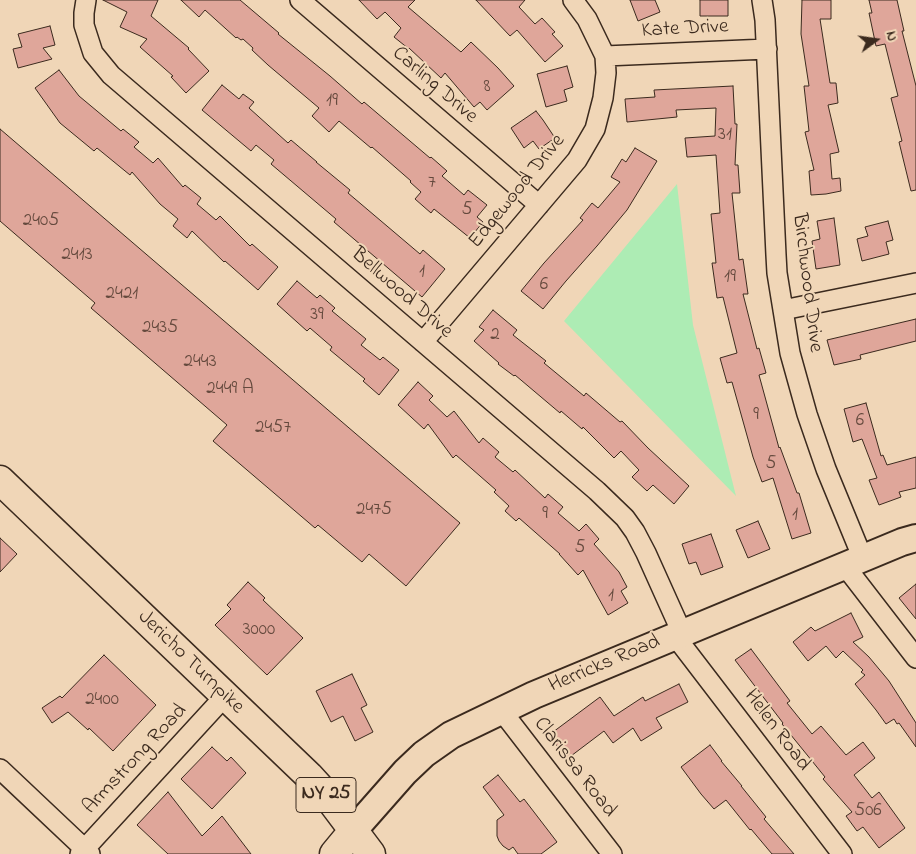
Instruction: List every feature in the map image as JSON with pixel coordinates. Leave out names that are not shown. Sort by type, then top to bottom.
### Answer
[{"type":"main road","name":"Jericho Turnpike","points":[[0,480],[318,785],[371,854]]},
{"type":"main road","name":"Herricks Road","points":[[334,854],[401,776],[424,754],[451,735],[534,695],[916,538]]},
{"type":"street","name":"Bellwood Drive","points":[[86,0],[84,25],[93,53],[111,75],[597,491],[625,518],[646,552],[679,635]]},
{"type":"street","name":"Carling Drive","points":[[300,0],[539,205]]},
{"type":"street","name":"Edgewood Drive","points":[[423,342],[577,160],[594,129],[603,98],[606,73],[605,56],[587,19],[573,0]]},
{"type":"street","name":"Birchwood Drive","points":[[762,0],[766,20],[776,255],[790,353],[807,414],[826,469],[854,563],[916,658]]},
{"type":"street","name":"Kate Drive","points":[[605,56],[767,49]]},
{"type":"street","points":[[783,310],[916,283]]},
{"type":"street","name":"Helen Road","points":[[679,635],[842,854]]},
{"type":"street","name":"Armstrong Road","points":[[85,852],[225,696]]},
{"type":"street","name":"Clarissa Road","points":[[501,710],[612,854]]},
{"type":"street","points":[[0,769],[85,852]]},
{"type":"green space","points":[[677,184],[693,325],[736,496],[564,321]]},
{"type":"building","points":[[103,0],[158,0],[151,16],[189,48],[209,71],[186,93],[171,77],[173,76],[140,47],[147,39],[120,27],[127,12]]},
{"type":"building","points":[[181,0],[240,0],[362,104],[364,102],[431,157],[447,171],[442,176],[464,195],[468,190],[487,205],[477,217],[483,222],[470,238],[434,209],[431,213],[415,199],[421,192],[372,147],[339,121],[329,132],[312,116],[319,108],[268,65],[243,39],[236,38],[205,10],[199,17]]},
{"type":"building","points":[[359,0],[415,0],[408,7],[461,52],[471,42],[514,86],[487,110],[480,102],[474,107],[445,73],[441,78],[409,48],[394,37],[401,28],[385,12],[377,19]]},
{"type":"building","points":[[476,0],[525,0],[519,7],[535,24],[542,18],[555,32],[552,34],[563,46],[545,62],[517,30],[510,36]]},
{"type":"building","points":[[630,0],[655,0],[660,12],[638,21]]},
{"type":"building","points":[[700,0],[728,0],[728,16],[700,16]]},
{"type":"building","points":[[802,0],[831,0],[831,19],[820,19],[830,83],[836,83],[838,103],[828,105],[839,152],[830,154],[832,179],[840,178],[841,191],[826,194],[811,195],[809,171],[814,170],[805,132],[809,131],[804,86],[809,86],[801,34]]},
{"type":"building","points":[[869,0],[897,0],[904,31],[902,31],[916,86],[916,190],[911,191],[899,142],[902,141],[891,98],[898,96],[885,44],[876,46],[869,13],[872,13]]},
{"type":"building","points":[[50,26],[55,45],[43,48],[52,59],[18,68],[13,49],[22,47],[18,34]]},
{"type":"building","points":[[567,66],[573,87],[564,90],[567,101],[546,107],[537,74]]},
{"type":"building","points":[[59,70],[79,96],[121,131],[123,129],[139,142],[134,147],[153,163],[158,158],[183,187],[185,185],[201,198],[197,204],[216,220],[220,216],[250,246],[252,244],[278,267],[258,290],[224,262],[192,231],[187,238],[173,226],[178,219],[160,204],[132,172],[130,175],[97,148],[94,151],[60,123],[35,88]]},
{"type":"building","points":[[222,85],[239,99],[243,94],[254,102],[249,108],[288,143],[291,140],[350,190],[348,193],[420,254],[423,250],[445,269],[422,297],[334,222],[336,219],[271,164],[274,160],[256,145],[251,151],[202,110]]},
{"type":"building","points":[[733,86],[735,124],[737,124],[735,165],[738,165],[740,193],[732,193],[739,260],[743,259],[748,294],[743,294],[757,349],[759,348],[766,373],[759,375],[779,448],[797,493],[799,493],[811,533],[792,539],[773,478],[762,482],[732,382],[727,383],[720,358],[737,353],[723,297],[717,298],[712,263],[716,263],[711,214],[720,213],[716,155],[687,157],[685,138],[715,136],[716,108],[676,110],[677,117],[627,122],[625,99],[655,97],[654,90]]},
{"type":"building","points":[[536,111],[555,138],[539,149],[533,141],[524,148],[511,128]]},
{"type":"building","points":[[0,129],[460,523],[406,586],[369,554],[362,562],[318,525],[315,528],[213,441],[227,425],[91,308],[95,303],[0,221]]},
{"type":"building","points":[[635,148],[657,161],[627,210],[543,309],[521,291],[583,220],[580,218],[592,203],[598,208],[620,182],[611,177],[622,159],[626,162]]},
{"type":"building","points":[[834,218],[840,265],[816,269],[812,241],[820,239],[817,221]]},
{"type":"building","points":[[888,221],[893,240],[886,242],[889,254],[862,261],[857,239],[868,236],[865,227]]},
{"type":"building","points":[[297,281],[317,298],[320,295],[335,308],[332,311],[366,339],[361,345],[380,360],[383,357],[399,370],[379,395],[363,381],[365,379],[330,350],[332,347],[310,328],[307,331],[277,304]]},
{"type":"building","points":[[493,310],[517,330],[513,335],[546,361],[544,363],[584,396],[586,393],[620,422],[622,421],[689,486],[674,504],[653,485],[647,491],[632,477],[639,470],[621,451],[614,458],[583,427],[582,429],[561,411],[560,413],[515,375],[498,364],[474,341],[484,330],[479,327]]},
{"type":"building","points":[[916,319],[916,341],[860,355],[861,359],[834,365],[827,340]]},
{"type":"building","points":[[418,382],[433,396],[429,400],[447,417],[454,411],[479,443],[483,438],[499,452],[495,457],[513,472],[515,470],[545,498],[548,494],[563,507],[558,513],[579,531],[586,524],[599,539],[594,544],[619,572],[627,587],[621,591],[628,603],[608,615],[583,570],[578,575],[560,554],[519,518],[516,521],[505,511],[509,506],[494,492],[496,490],[456,455],[453,458],[428,424],[424,429],[398,405]]},
{"type":"building","points":[[866,403],[881,456],[883,455],[887,465],[916,457],[916,488],[899,492],[901,497],[879,505],[869,480],[877,478],[862,439],[853,442],[844,409]]},
{"type":"building","points":[[758,521],[770,549],[748,558],[736,530]]},
{"type":"building","points":[[711,534],[723,567],[701,575],[696,562],[689,564],[682,544]]},
{"type":"building","points":[[0,538],[17,554],[0,572]]},
{"type":"building","points":[[248,582],[265,598],[263,600],[303,638],[267,675],[215,625],[231,609],[227,605]]},
{"type":"building","points":[[916,584],[916,619],[899,598]]},
{"type":"building","points":[[851,613],[863,637],[853,642],[869,657],[889,681],[916,723],[916,747],[894,719],[886,724],[855,684],[865,675],[861,672],[863,670],[843,651],[836,658],[826,646],[808,661],[793,642],[811,627],[815,631]]},
{"type":"building","points":[[751,649],[790,701],[787,703],[812,734],[821,726],[846,755],[863,742],[875,758],[854,775],[872,798],[879,792],[905,828],[879,848],[863,827],[857,831],[846,816],[852,812],[823,779],[825,777],[782,724],[735,660]]},
{"type":"building","points":[[104,655],[156,705],[113,751],[89,728],[88,730],[68,712],[52,723],[42,708],[60,696],[62,698]]},
{"type":"building","points":[[352,674],[367,705],[361,708],[373,732],[355,741],[343,716],[331,722],[316,691]]},
{"type":"building","points":[[679,684],[688,702],[656,718],[662,728],[641,741],[633,728],[613,743],[604,731],[567,759],[549,735],[600,697],[614,716],[643,697],[645,701]]},
{"type":"building","points":[[710,745],[766,817],[764,819],[794,854],[772,854],[726,800],[714,809],[701,794],[681,767]]},
{"type":"building","points":[[212,747],[227,761],[231,757],[246,773],[212,809],[181,779]]},
{"type":"building","points":[[498,775],[520,802],[524,799],[557,842],[541,854],[518,854],[513,847],[509,850],[499,841],[497,836],[497,820],[504,815],[483,787]]},
{"type":"building","points":[[168,792],[202,836],[222,816],[251,854],[168,854],[137,825]]}]
